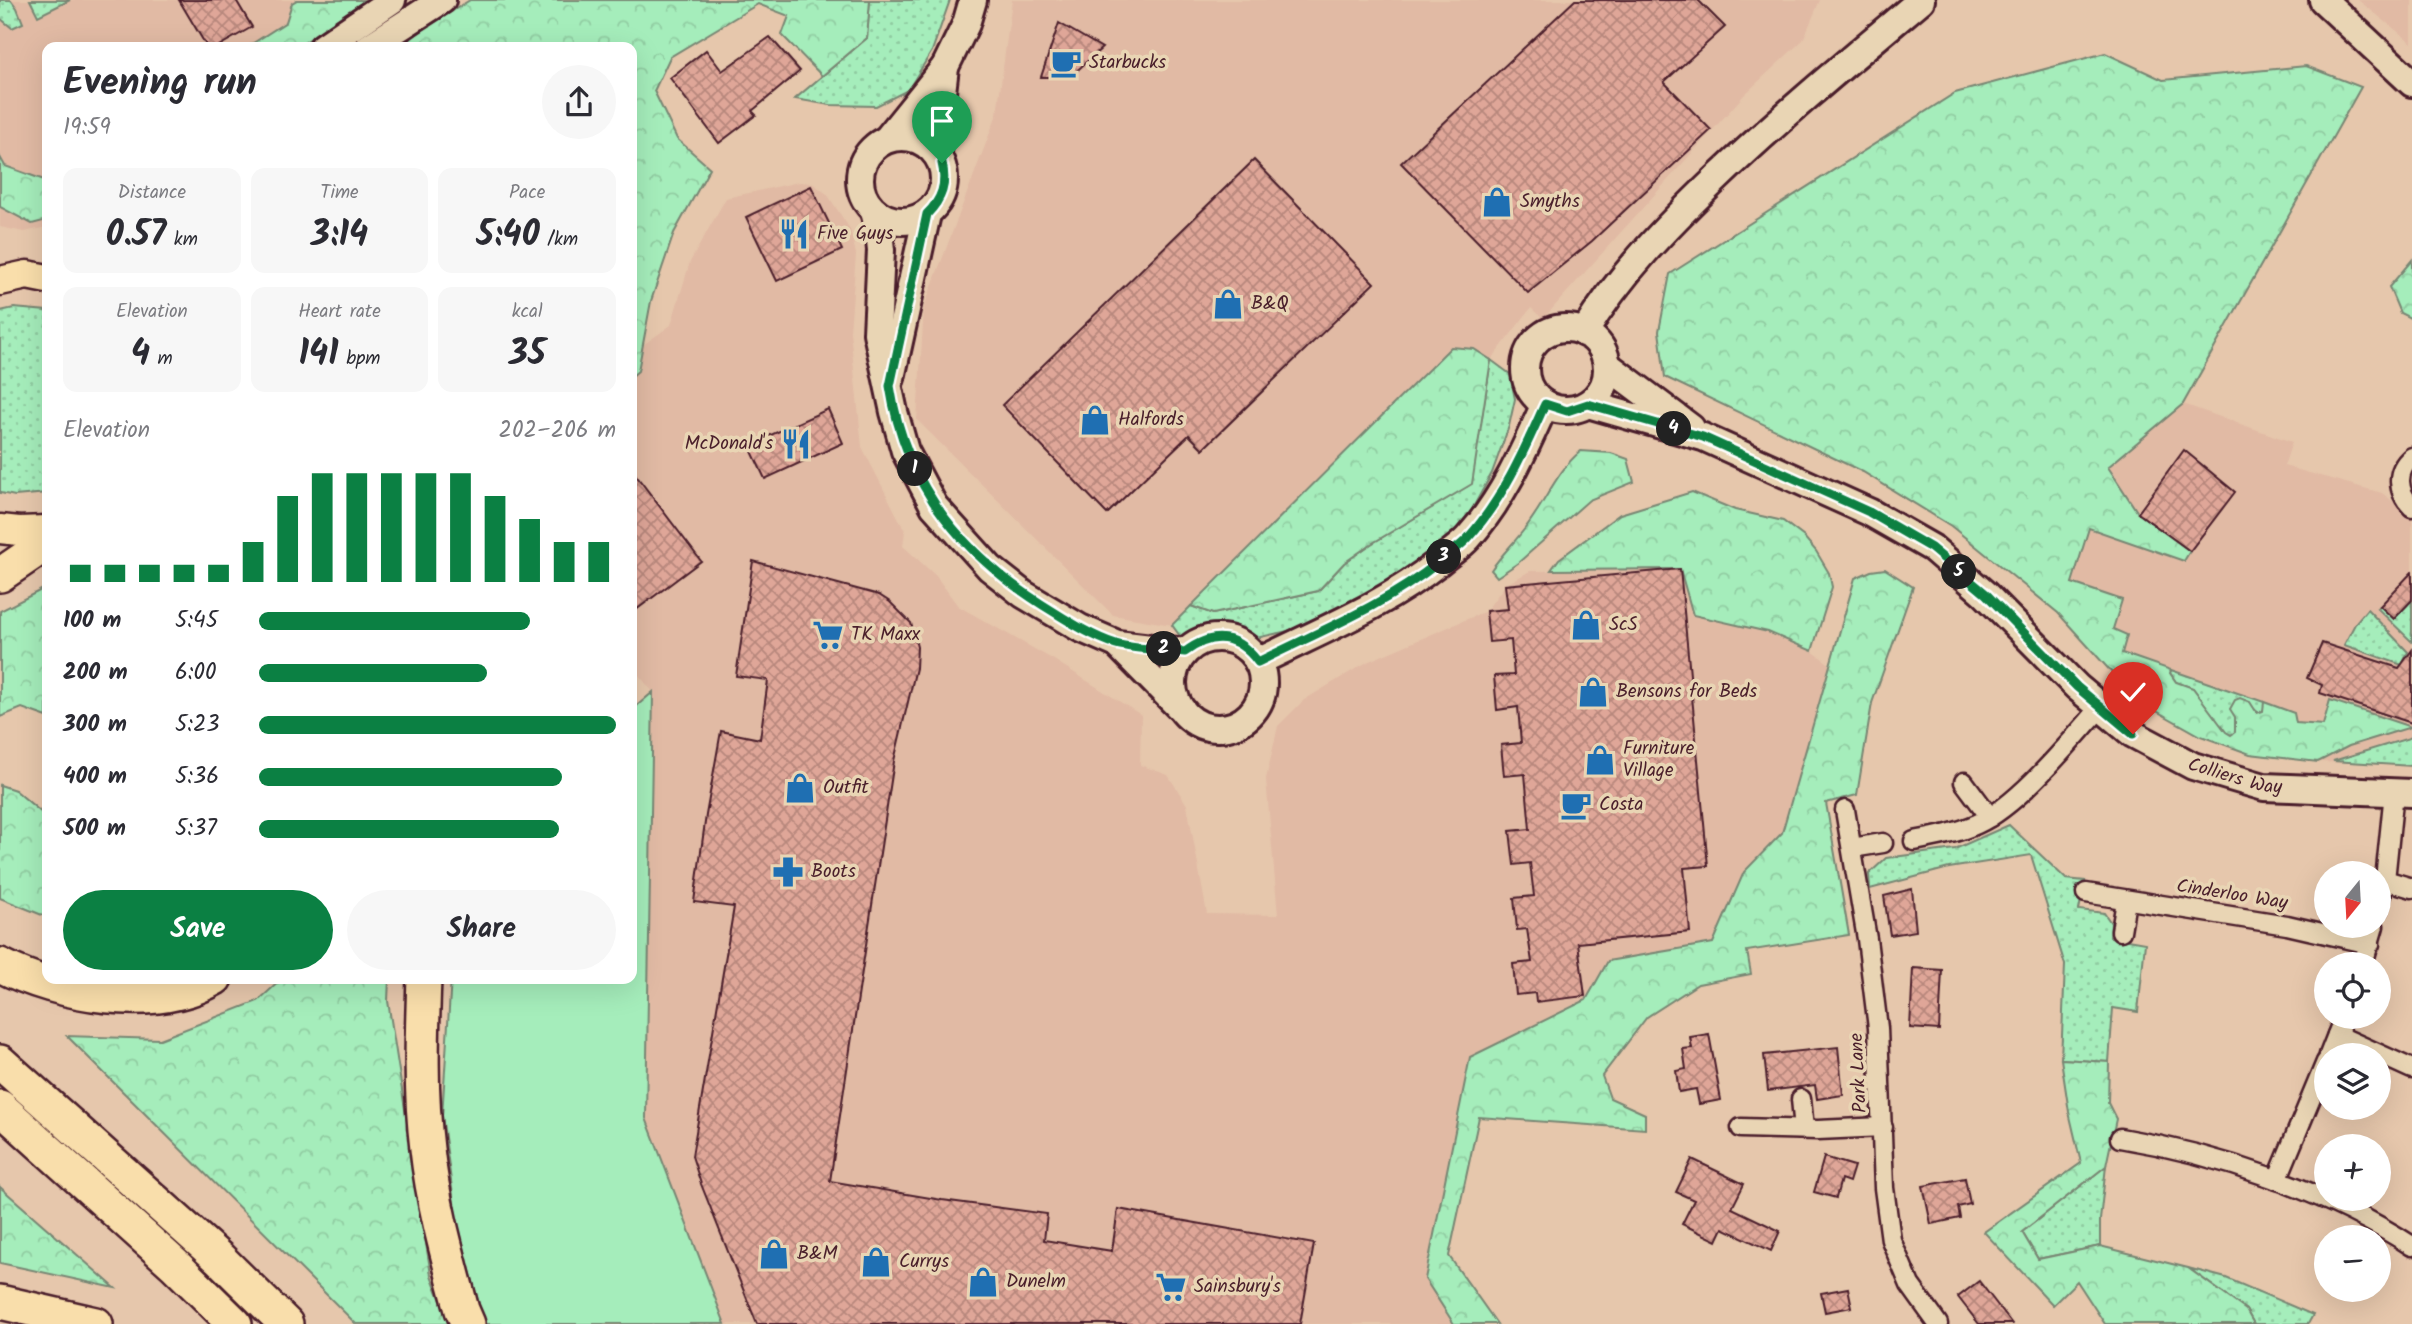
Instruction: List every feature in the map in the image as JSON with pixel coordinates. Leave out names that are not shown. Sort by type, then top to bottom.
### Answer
[{"type":"highway","points":[[0,575],[42,546]]},
{"type":"highway","points":[[0,965],[42,983]]},
{"type":"highway","points":[[45,984],[60,989],[117,998],[161,995],[206,984]]},
{"type":"highway","points":[[424,984],[421,1062],[426,1147],[438,1221],[468,1324]]},
{"type":"highway","points":[[0,1062],[220,1259],[286,1324]]},
{"type":"highway","points":[[0,1107],[175,1265],[235,1324]]},
{"type":"highway","points":[[0,1303],[96,1324]]},
{"type":"main road","points":[[0,529],[42,530]]},
{"type":"street","points":[[330,42],[392,0]]},
{"type":"street","points":[[377,42],[442,0]]},
{"type":"street","points":[[887,139],[945,67],[966,24],[973,0]]},
{"type":"street","points":[[1258,662],[1389,598],[1467,539],[1500,496],[1545,404],[1535,397],[1525,375],[1525,363],[1536,341],[1559,329],[1584,333],[1600,307],[1673,220],[1774,124],[1922,0]]},
{"type":"street","points":[[2323,0],[2412,83]]},
{"type":"street","points":[[938,156],[921,141],[898,136],[887,139],[873,147],[866,156],[859,177],[864,198],[874,211],[886,218],[900,221],[914,220],[927,214],[935,206],[944,186],[945,174],[938,156],[945,67]]},
{"type":"street","points":[[874,211],[881,250],[877,333],[905,451],[934,506],[990,568],[1023,594],[1080,628],[1117,644],[1185,652]]},
{"type":"street","points":[[890,386],[927,214]]},
{"type":"street","name":"Colliers Way","points":[[1584,333],[1600,346],[1607,365],[1703,437]]},
{"type":"street","points":[[1588,404],[1603,387],[1607,365]]},
{"type":"street","name":"Colliers Way","points":[[1545,404],[1567,411],[1588,404],[1703,437],[1869,512],[1931,548],[1986,594],[2077,687],[2133,734],[2193,766],[2264,787],[2403,792]]},
{"type":"street","points":[[2412,457],[2402,469],[2400,488],[2403,497],[2412,507]]},
{"type":"street","points":[[1117,644],[1179,707],[1196,723],[1206,727],[1222,728],[1237,724],[1249,716],[1258,704],[1262,690],[1258,662],[1243,647],[1224,639],[1196,643],[1185,652],[1172,678],[1173,693],[1179,707]]},
{"type":"street","points":[[1914,841],[1961,830],[1990,817],[2014,799],[2101,707]]},
{"type":"street","points":[[1964,782],[1990,817]]},
{"type":"street","points":[[2387,861],[2389,840],[2403,792]]},
{"type":"street","name":"Park Lane","points":[[1845,810],[1867,939],[1878,1028],[1884,1188],[1891,1240],[1910,1284],[1938,1324]]},
{"type":"street","points":[[1852,848],[1883,844]]},
{"type":"street","points":[[2391,882],[2412,888]]},
{"type":"street","name":"Cinderloo Way","points":[[2086,894],[2287,925],[2370,944]]},
{"type":"street","points":[[2121,931],[2126,901]]},
{"type":"street","points":[[2367,952],[2371,938]]},
{"type":"street","points":[[2334,1043],[2339,1029]]},
{"type":"street","points":[[2337,1035],[2412,1069]]},
{"type":"street","points":[[2277,1180],[2314,1091]]},
{"type":"street","points":[[1801,1099],[1804,1129]]},
{"type":"street","points":[[1741,1128],[1883,1126]]},
{"type":"street","points":[[2120,1138],[2163,1145],[2277,1180],[2341,1206],[2412,1246]]},
{"type":"shaded area","points":[[0,0],[366,0],[305,42],[42,42],[42,228],[24,232],[0,227]]},
{"type":"shaded area","points":[[1012,0],[1820,0],[1803,40],[1745,94],[1543,319],[1531,308],[1491,360],[1474,349],[1451,347],[1172,625],[1113,615],[917,420],[924,307],[997,114]]},
{"type":"shaded area","points":[[2358,0],[2412,0],[2412,43],[2372,11]]},
{"type":"shaded area","points":[[799,182],[812,183],[827,194],[850,229],[856,254],[850,331],[862,447],[905,531],[903,546],[936,576],[958,606],[1054,660],[1141,715],[1140,765],[1168,775],[1187,805],[1207,914],[1278,915],[1266,779],[1278,726],[1304,700],[1367,662],[1486,611],[1505,585],[1530,571],[1680,569],[1693,615],[1768,632],[1812,651],[1831,665],[1782,833],[1744,872],[1713,944],[1608,961],[1586,1000],[1470,1057],[1425,1279],[1454,1324],[725,1324],[646,1118],[653,692],[637,673],[637,349],[671,325],[690,262],[726,198]]},
{"type":"shaded area","points":[[2183,404],[2292,442],[2284,466],[2382,493],[2412,516],[2412,765],[2318,762],[2250,754],[2201,736],[2151,708],[2114,675],[2072,583],[2088,527],[2183,561],[2189,551],[2138,513],[2108,467]]},
{"type":"green space","points":[[0,0],[11,0],[23,23],[12,28],[0,18]]},
{"type":"green space","points":[[30,0],[70,0],[38,16]]},
{"type":"green space","points":[[297,0],[366,0],[305,42],[255,42],[286,22],[292,3]]},
{"type":"green space","points":[[470,0],[870,0],[867,38],[822,76],[782,35],[789,16],[758,4],[670,57],[654,91],[677,139],[710,168],[674,233],[651,301],[637,372],[637,42],[407,42]]},
{"type":"green space","points":[[870,0],[950,0],[932,51],[908,90],[876,106],[830,105],[795,99],[867,38]]},
{"type":"green space","points":[[2105,53],[2163,80],[2306,66],[2361,87],[2183,404],[2108,467],[2138,513],[2190,551],[2184,561],[2089,528],[2072,583],[2122,600],[2113,629],[2127,635],[2122,653],[2171,670],[2176,682],[2193,688],[2231,735],[2235,732],[2235,717],[2230,709],[2235,700],[2240,698],[2250,702],[2257,713],[2263,711],[2264,702],[2294,713],[2296,723],[2323,725],[2330,700],[2411,727],[2349,746],[2318,762],[2250,754],[2201,736],[2151,708],[2114,675],[2058,613],[1951,526],[1863,472],[1665,377],[1659,331],[1670,274],[1955,93]]},
{"type":"green space","points":[[0,157],[5,166],[42,179],[42,221],[32,224],[0,207]]},
{"type":"green space","points":[[2412,260],[2412,319],[2400,313],[2389,287]]},
{"type":"green space","points":[[14,308],[42,311],[42,493],[15,496],[0,493],[0,311]]},
{"type":"green space","points":[[1451,347],[1474,349],[1491,360],[1472,484],[1371,544],[1344,563],[1318,591],[1213,614],[1191,606]]},
{"type":"green space","points":[[1491,360],[1510,374],[1515,399],[1509,426],[1492,473],[1466,520],[1453,534],[1378,593],[1288,631],[1256,638],[1216,633],[1180,636],[1172,625],[1191,606],[1213,614],[1318,591],[1344,563],[1371,544],[1471,484]]},
{"type":"green space","points":[[1581,451],[1611,453],[1628,459],[1634,482],[1589,500],[1518,563],[1497,577],[1491,570],[1533,518],[1558,477]]},
{"type":"green space","points":[[1692,492],[1735,510],[1783,521],[1804,537],[1816,551],[1829,573],[1832,587],[1812,651],[1768,632],[1693,615],[1680,569],[1551,570],[1559,559],[1620,514]]},
{"type":"green space","points":[[1885,569],[1913,587],[1872,703],[1857,795],[1826,803],[1849,935],[1747,951],[1751,974],[1698,984],[1647,1017],[1602,1076],[1610,1098],[1645,1114],[1645,1129],[1479,1117],[1449,1256],[1497,1324],[1454,1324],[1425,1279],[1470,1057],[1586,1000],[1608,961],[1713,943],[1744,872],[1782,833],[1855,578],[1871,571]]},
{"type":"green space","points":[[42,590],[42,715],[22,708],[0,717],[0,611]]},
{"type":"green space","points":[[2412,600],[2412,642],[2377,608],[2380,606],[2394,619]]},
{"type":"green space","points":[[2367,609],[2408,652],[2402,665],[2344,645],[2356,622]]},
{"type":"green space","points":[[2171,670],[2264,702],[2265,708],[2260,714],[2254,709],[2235,717],[2235,732],[2232,735],[2226,733],[2193,688],[2176,682]]},
{"type":"green space","points":[[653,692],[646,1118],[725,1324],[484,1324],[456,1217],[442,1116],[451,984],[637,984],[637,706]]},
{"type":"green space","points":[[2412,737],[2412,766],[2333,761]]},
{"type":"green space","points":[[0,785],[15,790],[42,813],[42,915],[0,898]]},
{"type":"green space","points":[[2009,825],[2066,879],[2085,881],[2079,910],[2104,913],[2111,923],[2110,937],[2145,943],[2138,1012],[2113,1008],[2109,1062],[2061,1059],[2065,965],[2031,855],[1949,868],[1870,889],[1869,874],[1886,858],[1955,849]]},
{"type":"green space","points":[[276,984],[389,984],[388,1001],[431,1275],[450,1324],[356,1324],[67,1036],[160,1039],[258,1001]]},
{"type":"green space","points":[[2061,1059],[2109,1062],[2108,1103],[2116,1119],[2106,1166],[2022,1232],[2038,1259],[2100,1246],[2188,1268],[2246,1310],[2254,1324],[2105,1324],[2077,1281],[2053,1305],[1984,1232],[2081,1163],[2069,1112]]},
{"type":"green space","points":[[2106,1166],[2100,1246],[2038,1259],[2022,1232]]},
{"type":"green space","points":[[0,1187],[115,1288],[0,1263]]},
{"type":"green space","points":[[2188,1268],[2226,1278],[2313,1315],[2308,1324],[2254,1324],[2246,1310]]},
{"type":"building","points":[[179,0],[236,0],[252,27],[226,42],[204,42]]},
{"type":"building","points":[[1575,0],[1698,0],[1725,27],[1664,82],[1711,130],[1592,241],[1528,293],[1401,163]]},
{"type":"building","name":"Starbucks","points":[[1059,23],[1102,48],[1070,77],[1041,77]]},
{"type":"building","points":[[770,37],[800,71],[752,111],[756,115],[719,143],[670,78],[706,50],[722,71]]},
{"type":"building","name":"B&Q","points":[[1254,160],[1374,283],[1203,449],[1189,435],[1107,514],[1002,405]]},
{"type":"building","name":"Five Guys","points":[[811,186],[842,250],[777,281],[746,217]]},
{"type":"building","name":"McDonald's","points":[[828,409],[843,443],[765,479],[749,445]]},
{"type":"building","points":[[2184,450],[2235,492],[2190,551],[2138,513]]},
{"type":"building","points":[[637,477],[701,561],[637,609]]},
{"type":"building","points":[[753,561],[879,595],[911,623],[917,647],[916,668],[894,761],[830,1181],[1047,1214],[1044,1240],[1112,1251],[1118,1209],[1314,1244],[1300,1324],[757,1324],[692,1156],[734,907],[694,902],[706,815],[721,731],[760,739],[768,680],[736,676]]},
{"type":"building","points":[[1680,569],[1708,866],[1684,868],[1690,932],[1578,943],[1585,996],[1536,1002],[1535,993],[1516,995],[1513,964],[1532,962],[1527,929],[1517,930],[1514,898],[1534,896],[1530,863],[1514,865],[1510,831],[1530,829],[1525,774],[1504,776],[1501,745],[1521,743],[1518,707],[1497,710],[1494,676],[1514,675],[1511,640],[1489,642],[1486,611],[1508,609],[1505,585]]},
{"type":"building","points":[[2412,572],[2412,600],[2394,619],[2380,606]]},
{"type":"building","points":[[2322,643],[2399,668],[2412,650],[2412,723],[2320,693],[2322,685],[2307,678]]},
{"type":"building","points":[[1912,889],[1916,931],[1890,935],[1884,896]]},
{"type":"building","points":[[1913,968],[1942,970],[1939,1030],[1910,1028]]},
{"type":"building","points":[[1709,1034],[1721,1100],[1699,1104],[1696,1089],[1679,1092],[1676,1071],[1686,1069],[1683,1049],[1692,1048],[1690,1037]]},
{"type":"building","points":[[1838,1047],[1843,1095],[1817,1099],[1815,1085],[1768,1091],[1764,1055]]},
{"type":"building","points":[[1824,1157],[1854,1166],[1849,1182],[1841,1179],[1836,1198],[1814,1192]]},
{"type":"building","points":[[1692,1159],[1744,1184],[1732,1208],[1780,1231],[1771,1251],[1723,1228],[1717,1241],[1682,1224],[1694,1200],[1676,1192]]},
{"type":"building","points":[[1965,1178],[1970,1204],[1958,1207],[1960,1218],[1931,1224],[1923,1186]]},
{"type":"building","points":[[1979,1281],[2012,1324],[1979,1324],[1958,1297]]},
{"type":"building","points":[[1848,1288],[1852,1307],[1825,1312],[1821,1293]]},
{"type":"place","name":"Starbucks","points":[[1066,63]]},
{"type":"place","name":"Smyths","points":[[1497,202]]},
{"type":"place","name":"Five Guys","points":[[794,234]]},
{"type":"place","name":"B&Q","points":[[1228,304]]},
{"type":"place","name":"Halfords","points":[[1095,420]]},
{"type":"place","name":"McDonald's","points":[[796,444]]},
{"type":"place","name":"ScS","points":[[1586,625]]},
{"type":"place","name":"TK Maxx","points":[[828,635]]},
{"type":"place","name":"Bensons for Beds","points":[[1593,692]]},
{"type":"place","name":"Furniture Village","points":[[1600,760]]},
{"type":"place","name":"Outfit","points":[[800,788]]},
{"type":"place","name":"Costa","points":[[1576,805]]},
{"type":"place","name":"Boots","points":[[788,872]]},
{"type":"place","name":"B&M","points":[[774,1254]]},
{"type":"place","name":"Currys","points":[[876,1262]]},
{"type":"place","name":"Dunelm","points":[[983,1282]]},
{"type":"place","name":"Sainsbury's","points":[[1171,1287]]},
{"type":"route","points":[[942,163],[944,186],[941,197],[927,214],[890,386],[905,451],[934,506],[990,568],[1023,594],[1080,628],[1117,644],[1185,652],[1196,643],[1224,639],[1238,643],[1258,662],[1389,598],[1432,567],[1467,539],[1500,496],[1545,404],[1567,411],[1588,404],[1703,437],[1869,512],[1931,548],[1986,594],[2077,687],[2133,734]]}]
